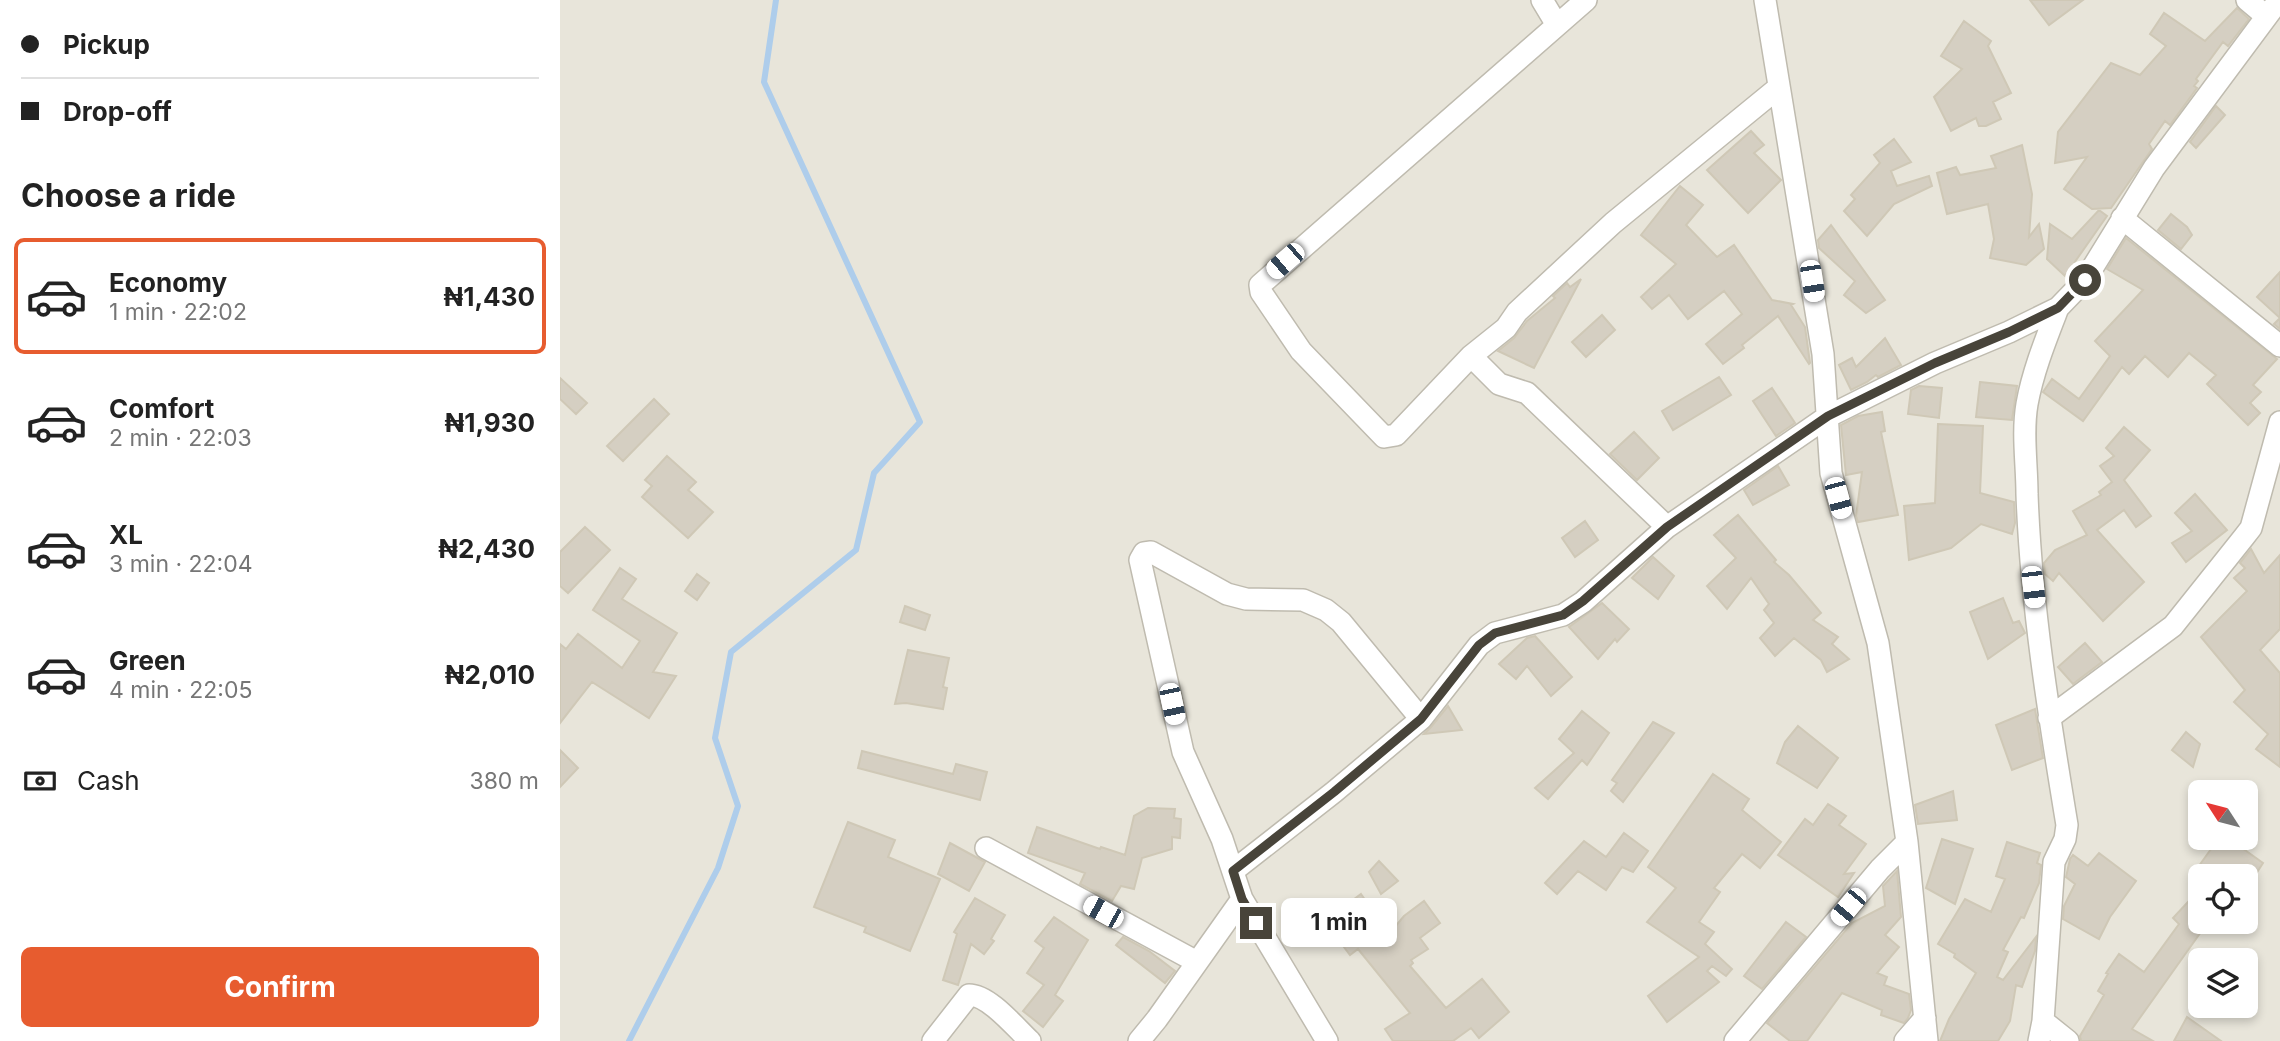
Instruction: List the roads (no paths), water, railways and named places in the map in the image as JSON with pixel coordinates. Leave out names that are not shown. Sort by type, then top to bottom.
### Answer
[{"type":"street","points":[[1542,0],[1557,25]]},
{"type":"street","points":[[1586,0],[1260,285],[1261,292],[1301,351],[1384,437],[1396,435],[1471,356],[1506,328],[1517,312],[1613,223],[1778,88]]},
{"type":"street","points":[[1765,0],[1823,354],[1831,473],[1878,643],[1907,842],[1927,1041]]},
{"type":"street","points":[[1233,871],[1421,719],[1479,645],[1495,633],[1563,615],[1583,601],[1667,527],[1828,416],[1935,363],[2058,308],[2085,280],[2154,168],[2272,8],[2247,0]]},
{"type":"street","points":[[2122,218],[2280,346]]},
{"type":"street","points":[[2058,308],[2040,354],[2027,404],[2025,431],[2029,561],[2049,718],[2067,825],[2065,839],[2054,862],[2041,1031],[2068,1041]]},
{"type":"street","points":[[1471,356],[1499,384],[1527,393],[1667,527]]},
{"type":"street","points":[[2049,718],[2173,626],[2244,537],[2251,528],[2280,422]]},
{"type":"street","points":[[1327,1041],[1242,899],[1222,839],[1183,752],[1140,559],[1144,553],[1151,552],[1227,594],[1246,599],[1303,600],[1326,610],[1341,622],[1421,719]]},
{"type":"street","points":[[1735,1041],[1880,869],[1907,842]]},
{"type":"street","points":[[986,848],[1197,962]]},
{"type":"street","points":[[1139,1041],[1242,899]]},
{"type":"street","points":[[933,1041],[969,995],[988,1002],[1030,1041]]},
{"type":"street","points":[[1905,1041],[1925,1018]]},
{"type":"waterway","points":[[629,1041],[718,868],[738,806],[715,738],[731,652],[856,550],[874,473],[920,422],[764,82],[776,0]]}]
